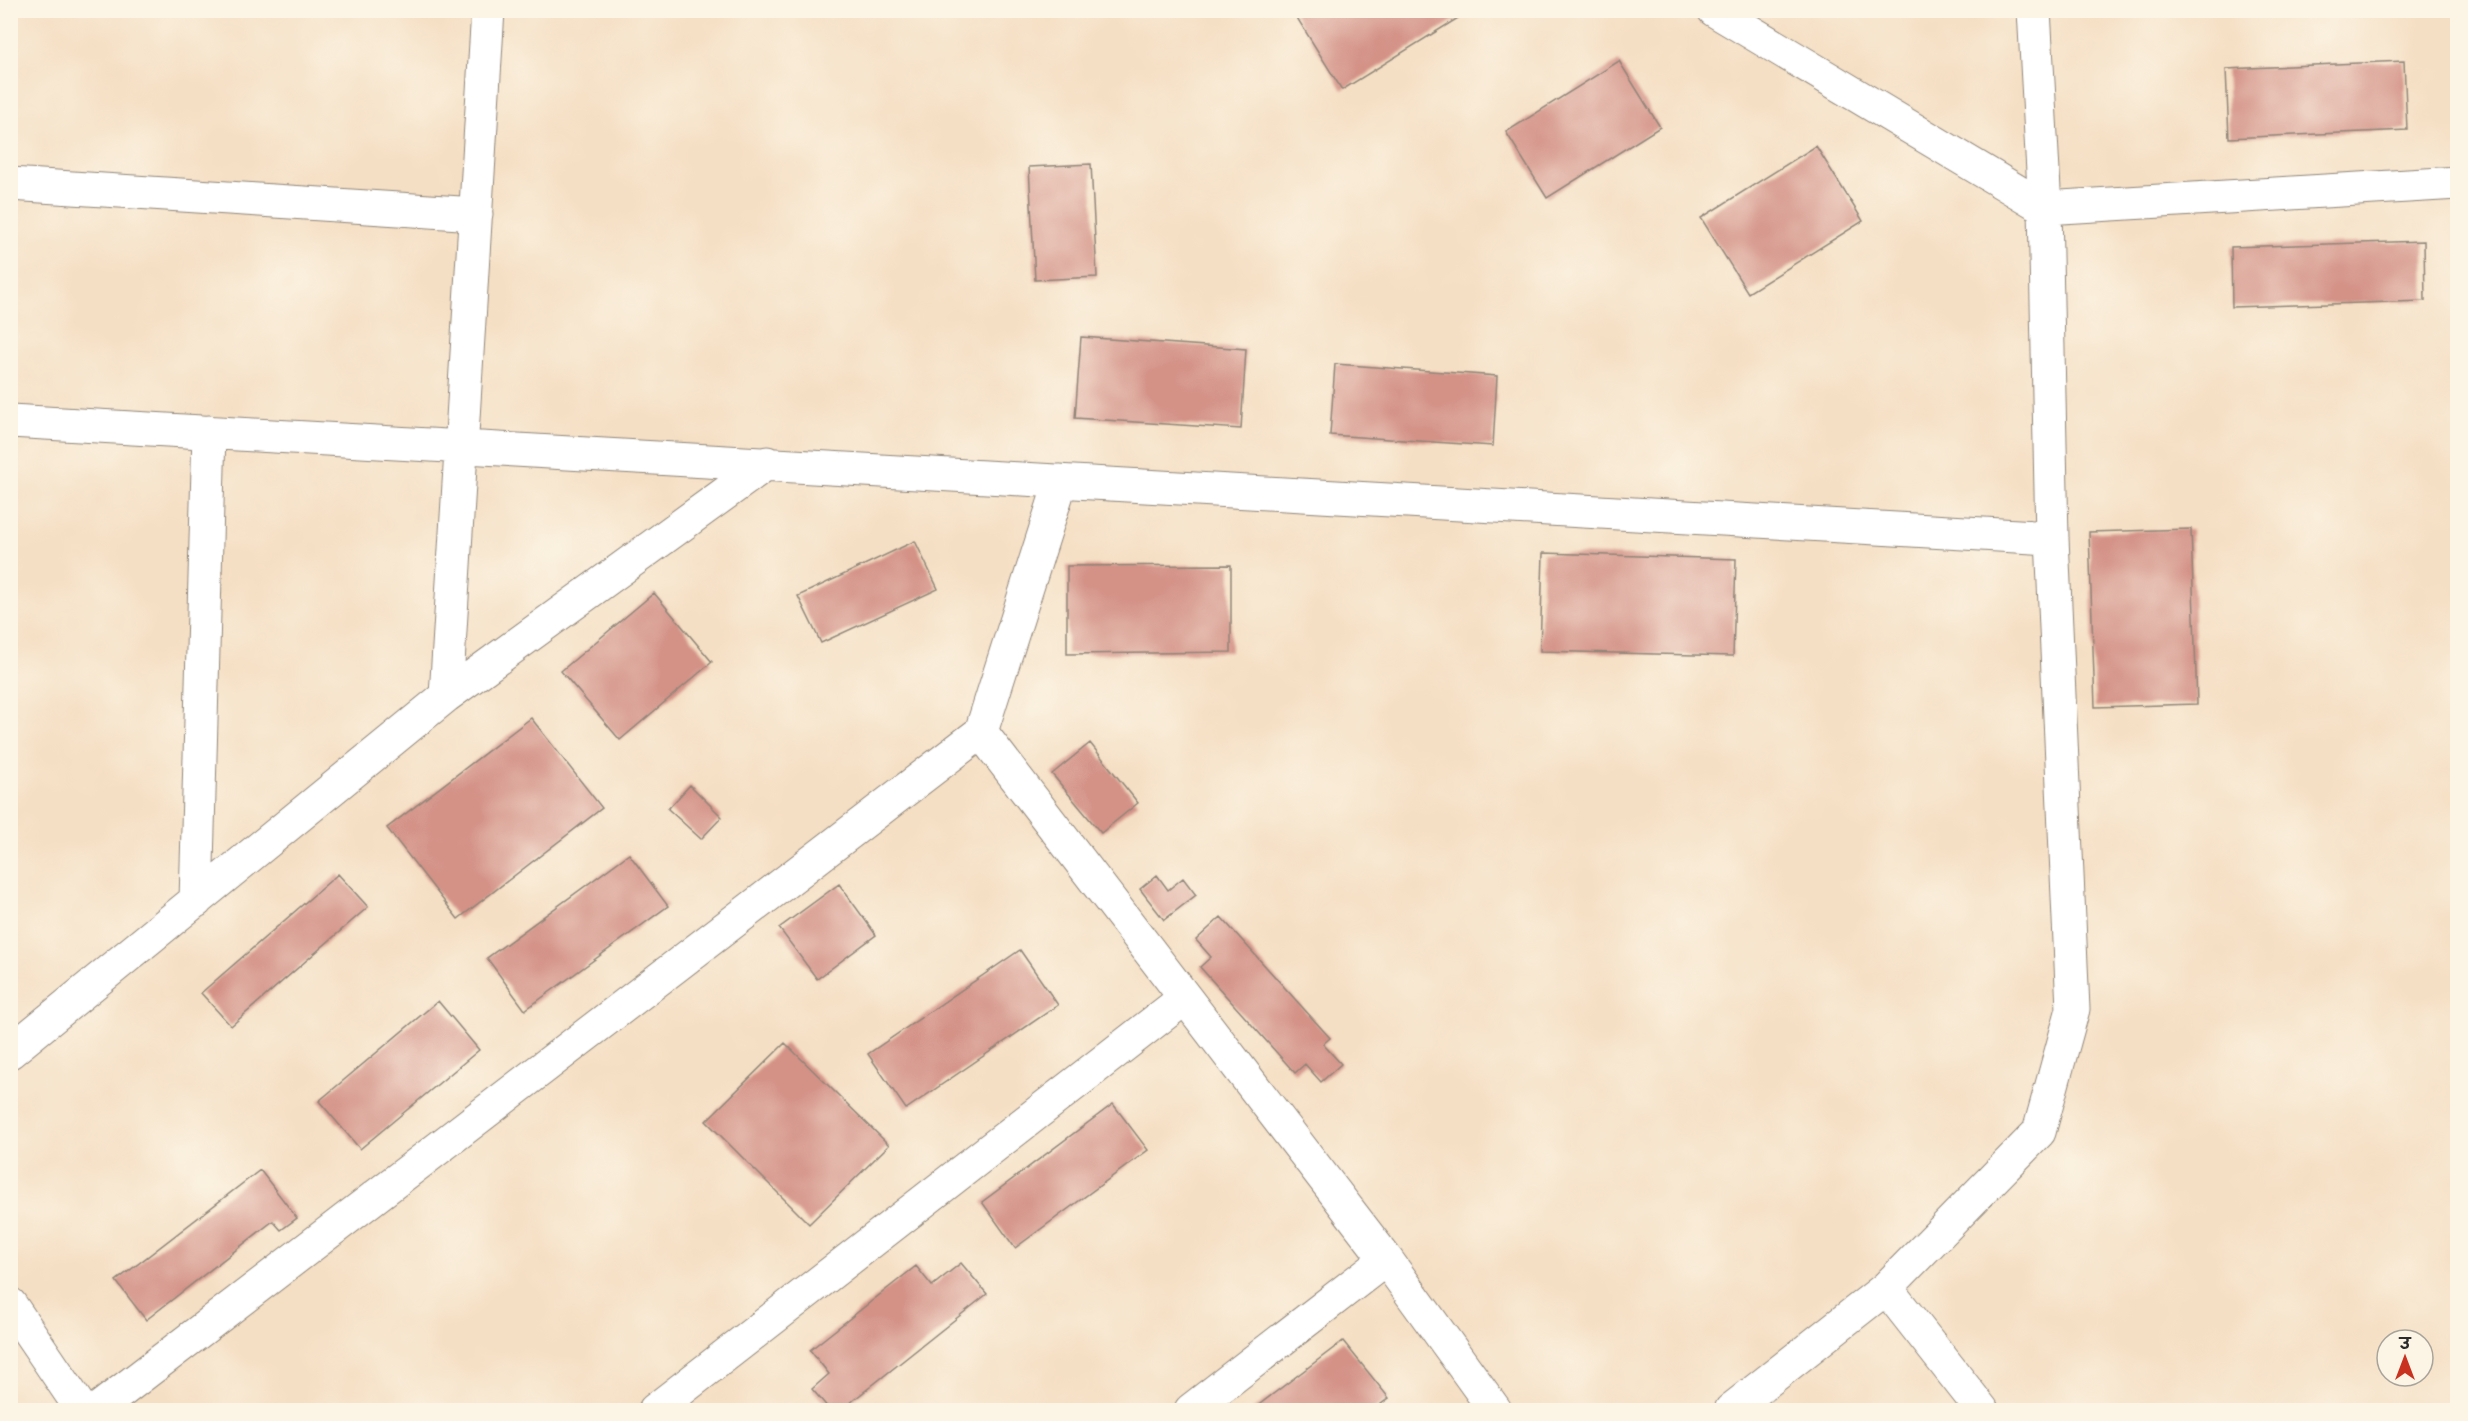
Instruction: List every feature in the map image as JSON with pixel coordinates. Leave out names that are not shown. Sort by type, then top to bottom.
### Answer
[{"type":"street","points":[[446,696],[488,10]]},
{"type":"street","points":[[1714,10],[2045,207],[2457,183]]},
{"type":"street","points":[[1731,1410],[1886,1288],[2039,1132],[2073,1009],[2052,538],[2045,207],[2034,10]]},
{"type":"street","points":[[10,184],[476,213]]},
{"type":"street","points":[[10,421],[2052,538]]},
{"type":"street","points":[[196,901],[209,432]]},
{"type":"street","points":[[10,1052],[446,696],[767,463]]},
{"type":"street","points":[[97,1410],[981,732],[1061,481]]},
{"type":"street","points":[[981,732],[1386,1259],[1495,1410]]},
{"type":"street","points":[[655,1410],[1185,998]]},
{"type":"street","points":[[1191,1410],[1386,1259]]},
{"type":"street","points":[[1886,1288],[1982,1410]]},
{"type":"street","points":[[10,1304],[82,1410]]},
{"type":"building","points":[[1298,10],[1471,10],[1342,90],[1294,13]]},
{"type":"building","points":[[1619,61],[1660,127],[1547,198],[1506,132]]},
{"type":"building","points":[[2404,61],[2407,130],[2229,138],[2226,69]]},
{"type":"building","points":[[1816,146],[1863,221],[1748,293],[1701,218]]},
{"type":"building","points":[[1091,164],[1097,277],[1035,280],[1029,167]]},
{"type":"building","points":[[2424,241],[2425,301],[2232,307],[2231,247]]},
{"type":"building","points":[[1081,337],[1246,349],[1241,429],[1075,418]]},
{"type":"building","points":[[1335,364],[1497,376],[1493,446],[1330,435]]},
{"type":"building","points":[[2191,529],[2197,704],[2095,707],[2089,532]]},
{"type":"building","points":[[915,541],[938,589],[821,643],[798,596]]},
{"type":"building","points":[[1543,553],[1736,559],[1733,656],[1540,651]]},
{"type":"building","points":[[1231,565],[1231,652],[1067,654],[1067,566]]},
{"type":"building","points":[[654,593],[712,662],[620,740],[561,671]]},
{"type":"building","points":[[531,718],[602,808],[458,919],[387,828]]},
{"type":"building","points":[[1090,743],[1138,803],[1101,833],[1052,774]]},
{"type":"building","points":[[690,785],[722,817],[701,839],[668,809]]},
{"type":"building","points":[[629,854],[668,906],[525,1010],[487,958]]},
{"type":"building","points":[[338,874],[368,907],[231,1026],[201,993]]},
{"type":"building","points":[[1157,875],[1168,890],[1183,878],[1196,895],[1164,920],[1140,889]]},
{"type":"building","points":[[839,884],[876,935],[817,979],[779,928]]},
{"type":"building","points":[[1221,917],[1330,1038],[1323,1044],[1341,1064],[1321,1082],[1305,1064],[1295,1073],[1200,967],[1211,957],[1196,940]]},
{"type":"building","points":[[1020,950],[1058,1005],[906,1109],[868,1054]]},
{"type":"building","points":[[438,1001],[479,1050],[360,1149],[319,1101]]},
{"type":"building","points":[[785,1043],[889,1145],[809,1224],[706,1121]]},
{"type":"building","points":[[1113,1104],[1148,1150],[1015,1248],[982,1202]]},
{"type":"building","points":[[260,1170],[297,1218],[281,1230],[273,1221],[146,1320],[116,1281]]},
{"type":"building","points":[[961,1263],[987,1294],[841,1410],[830,1410],[812,1389],[829,1374],[810,1350],[916,1266],[932,1286]]},
{"type":"building","points":[[1343,1341],[1389,1398],[1373,1410],[1252,1410]]}]
